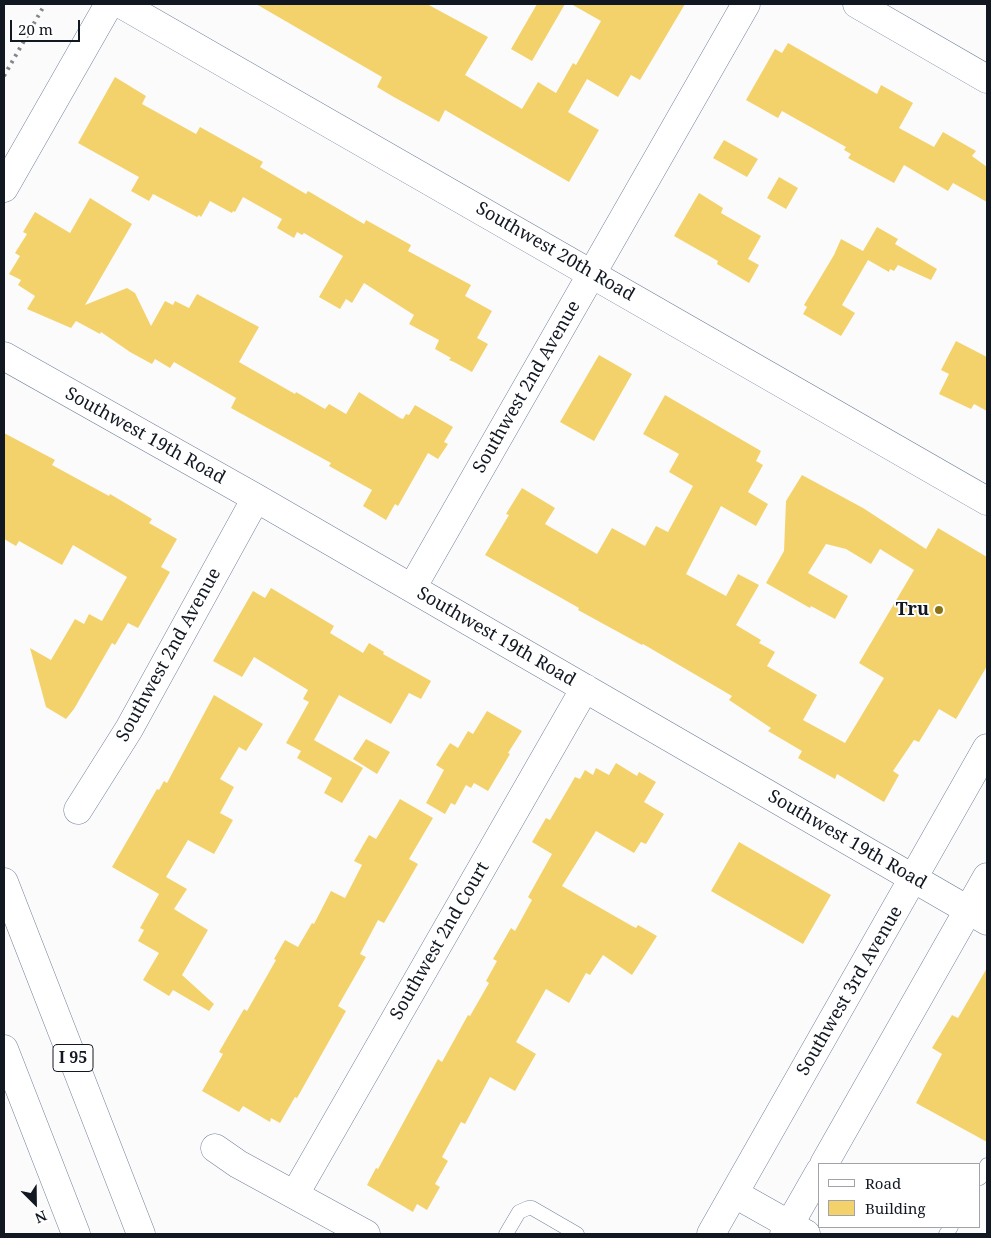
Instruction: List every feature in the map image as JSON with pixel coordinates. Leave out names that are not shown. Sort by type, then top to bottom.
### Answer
[{"type":"main road","points":[[4,188],[109,4]]},
{"type":"main road","name":"Southwest 20th Road","points":[[121,4],[987,501]]},
{"type":"main road","name":"Southwest 2nd Avenue","points":[[412,588],[746,4]]},
{"type":"main road","points":[[857,4],[987,79]]},
{"type":"main road","name":"Southwest 19th Road","points":[[4,356],[256,498],[978,916]]},
{"type":"main road","name":"Southwest 2nd Avenue","points":[[78,810],[129,729],[256,498]]},
{"type":"main road","name":"Southwest 2nd Court","points":[[295,1194],[585,688]]},
{"type":"main road","name":"Southwest 3rd Avenue","points":[[712,1234],[987,748]]},
{"type":"main road","points":[[825,1163],[978,916],[987,876]]},
{"type":"main road","name":"I 95","points":[[4,882],[141,1234]]},
{"type":"main road","points":[[4,1049],[76,1234]]},
{"type":"main road","points":[[215,1148],[238,1164],[366,1234]]},
{"type":"main road","points":[[735,1194],[793,1231],[818,1176]]},
{"type":"lane","points":[[981,1176],[987,1165]]},
{"type":"lane","points":[[506,1234],[519,1212],[528,1208],[576,1234]]},
{"type":"building","points":[[256,4],[427,4],[488,37],[465,75],[522,109],[538,82],[556,93],[573,63],[576,65],[601,21],[571,4],[685,4],[640,80],[631,75],[618,97],[587,79],[568,112],[599,130],[569,182],[445,110],[439,122],[392,96],[377,87],[382,77]]},
{"type":"building","points":[[537,4],[565,4],[532,61],[511,49]]},
{"type":"building","points":[[788,43],[877,94],[881,85],[913,103],[899,128],[934,147],[943,132],[976,151],[972,156],[987,167],[987,202],[953,183],[948,191],[904,165],[894,183],[848,158],[851,154],[844,150],[846,147],[782,111],[778,118],[746,100],[775,49],[782,53]]},
{"type":"building","points":[[115,77],[146,96],[142,104],[196,134],[200,127],[263,162],[260,167],[306,194],[308,191],[364,224],[366,220],[411,245],[408,251],[471,285],[465,296],[492,311],[477,338],[488,344],[472,372],[449,360],[451,358],[435,349],[439,340],[409,324],[414,315],[364,283],[352,303],[346,299],[340,309],[319,297],[343,256],[304,233],[302,235],[297,232],[294,238],[277,228],[282,219],[243,197],[235,212],[233,211],[232,213],[210,201],[201,217],[199,215],[197,217],[153,194],[149,201],[131,191],[139,177],[78,143]]},
{"type":"building","points":[[724,140],[758,159],[747,177],[713,158]]},
{"type":"building","points":[[779,177],[798,188],[786,209],[767,198]]},
{"type":"building","points":[[699,193],[723,208],[721,213],[761,236],[748,259],[759,265],[749,283],[717,264],[718,261],[674,236]]},
{"type":"building","points":[[90,198],[132,224],[85,305],[127,288],[135,293],[151,326],[165,301],[173,305],[175,301],[189,308],[197,294],[259,327],[239,362],[295,394],[296,392],[325,409],[329,404],[346,414],[359,392],[400,418],[403,419],[406,414],[409,415],[415,405],[453,427],[444,442],[448,444],[438,459],[428,453],[398,506],[395,504],[386,520],[363,506],[372,490],[329,466],[331,463],[231,408],[236,398],[174,362],[170,368],[155,359],[152,364],[130,352],[101,332],[100,334],[76,321],[71,328],[27,309],[35,296],[18,285],[21,280],[9,274],[20,256],[15,253],[27,234],[23,232],[35,212],[70,233]]},
{"type":"building","points":[[877,227],[898,239],[895,244],[937,269],[931,280],[898,265],[894,271],[890,269],[889,272],[868,260],[842,305],[855,313],[841,336],[803,314],[807,307],[804,305],[834,255],[841,239],[863,251]]},
{"type":"building","points":[[956,341],[987,357],[987,411],[974,404],[971,409],[939,394],[949,374],[941,370]]},
{"type":"building","points":[[599,355],[632,374],[594,441],[560,422]]},
{"type":"building","points":[[665,395],[761,451],[756,461],[763,465],[748,492],[768,504],[756,526],[721,506],[686,574],[726,596],[738,574],[759,585],[736,625],[761,640],[759,643],[775,652],[767,666],[817,695],[803,720],[845,743],[884,678],[859,663],[914,570],[880,549],[871,564],[846,549],[826,544],[808,573],[848,596],[835,619],[811,606],[810,608],[766,583],[784,551],[786,501],[802,475],[863,508],[926,549],[938,528],[987,557],[987,666],[956,719],[939,709],[919,742],[914,740],[893,771],[899,775],[884,802],[837,774],[835,779],[798,758],[802,751],[768,731],[771,728],[729,700],[732,696],[643,644],[578,610],[579,608],[485,555],[509,515],[506,514],[522,488],[555,508],[545,524],[597,554],[612,528],[645,546],[656,526],[668,532],[693,486],[669,472],[679,454],[643,434]]},
{"type":"building","points":[[4,433],[55,460],[52,465],[109,496],[110,494],[152,519],[149,523],[177,539],[161,567],[170,572],[138,628],[128,623],[115,645],[112,643],[74,709],[66,719],[46,707],[30,648],[51,660],[75,619],[84,624],[89,614],[102,621],[127,577],[73,545],[62,565],[19,541],[16,546],[4,539]]},
{"type":"building","points":[[271,588],[334,626],[330,633],[363,653],[369,643],[384,652],[383,654],[431,681],[421,699],[409,693],[391,724],[339,695],[314,740],[363,768],[342,803],[324,793],[332,778],[297,758],[301,751],[286,743],[309,702],[303,699],[308,690],[254,657],[242,677],[213,661],[253,591],[265,598]]},
{"type":"building","points":[[214,695],[263,724],[246,751],[239,747],[220,779],[234,787],[220,813],[233,820],[214,854],[188,840],[166,877],[187,889],[174,909],[208,930],[182,975],[214,1004],[209,1011],[173,990],[169,996],[143,980],[159,953],[138,941],[144,930],[140,928],[159,894],[112,867],[157,789],[159,790],[164,781],[167,783]]},
{"type":"building","points":[[487,711],[522,731],[488,791],[474,783],[471,788],[466,785],[455,805],[451,803],[445,814],[426,803],[444,770],[436,765],[450,743],[458,748],[468,731],[473,734]]},
{"type":"building","points":[[366,739],[390,752],[377,774],[353,759]]},
{"type":"building","points":[[616,763],[637,776],[639,772],[656,782],[644,802],[664,814],[646,844],[641,842],[634,853],[596,831],[562,886],[632,926],[636,928],[638,925],[657,936],[632,975],[603,955],[590,975],[586,973],[569,1003],[546,989],[516,1042],[536,1054],[515,1091],[490,1077],[465,1124],[461,1122],[442,1157],[448,1161],[435,1184],[440,1187],[427,1210],[417,1204],[413,1212],[367,1185],[376,1168],[378,1169],[438,1059],[442,1062],[468,1015],[470,1016],[489,983],[486,981],[497,961],[493,959],[511,928],[515,931],[532,900],[528,897],[552,854],[532,842],[546,818],[550,820],[575,777],[580,779],[585,770],[593,775],[596,768],[609,775]]},
{"type":"building","points":[[400,799],[433,818],[409,859],[418,864],[384,923],[378,920],[360,954],[366,957],[338,1006],[346,1011],[297,1098],[295,1097],[280,1123],[271,1118],[270,1122],[243,1106],[239,1112],[202,1091],[223,1054],[219,1052],[244,1009],[247,1011],[276,960],[274,959],[285,940],[298,947],[312,923],[314,924],[331,891],[345,898],[362,865],[354,861],[369,835],[376,839]]},
{"type":"building","points":[[739,842],[831,895],[803,944],[711,891]]},
{"type":"building","points":[[987,968],[987,1142],[916,1103],[942,1054],[932,1048],[952,1015],[958,1018]]},
{"type":"railway","points":[[4,76],[45,4]]},
{"type":"place","name":"Tru","points":[[939,610]]}]
